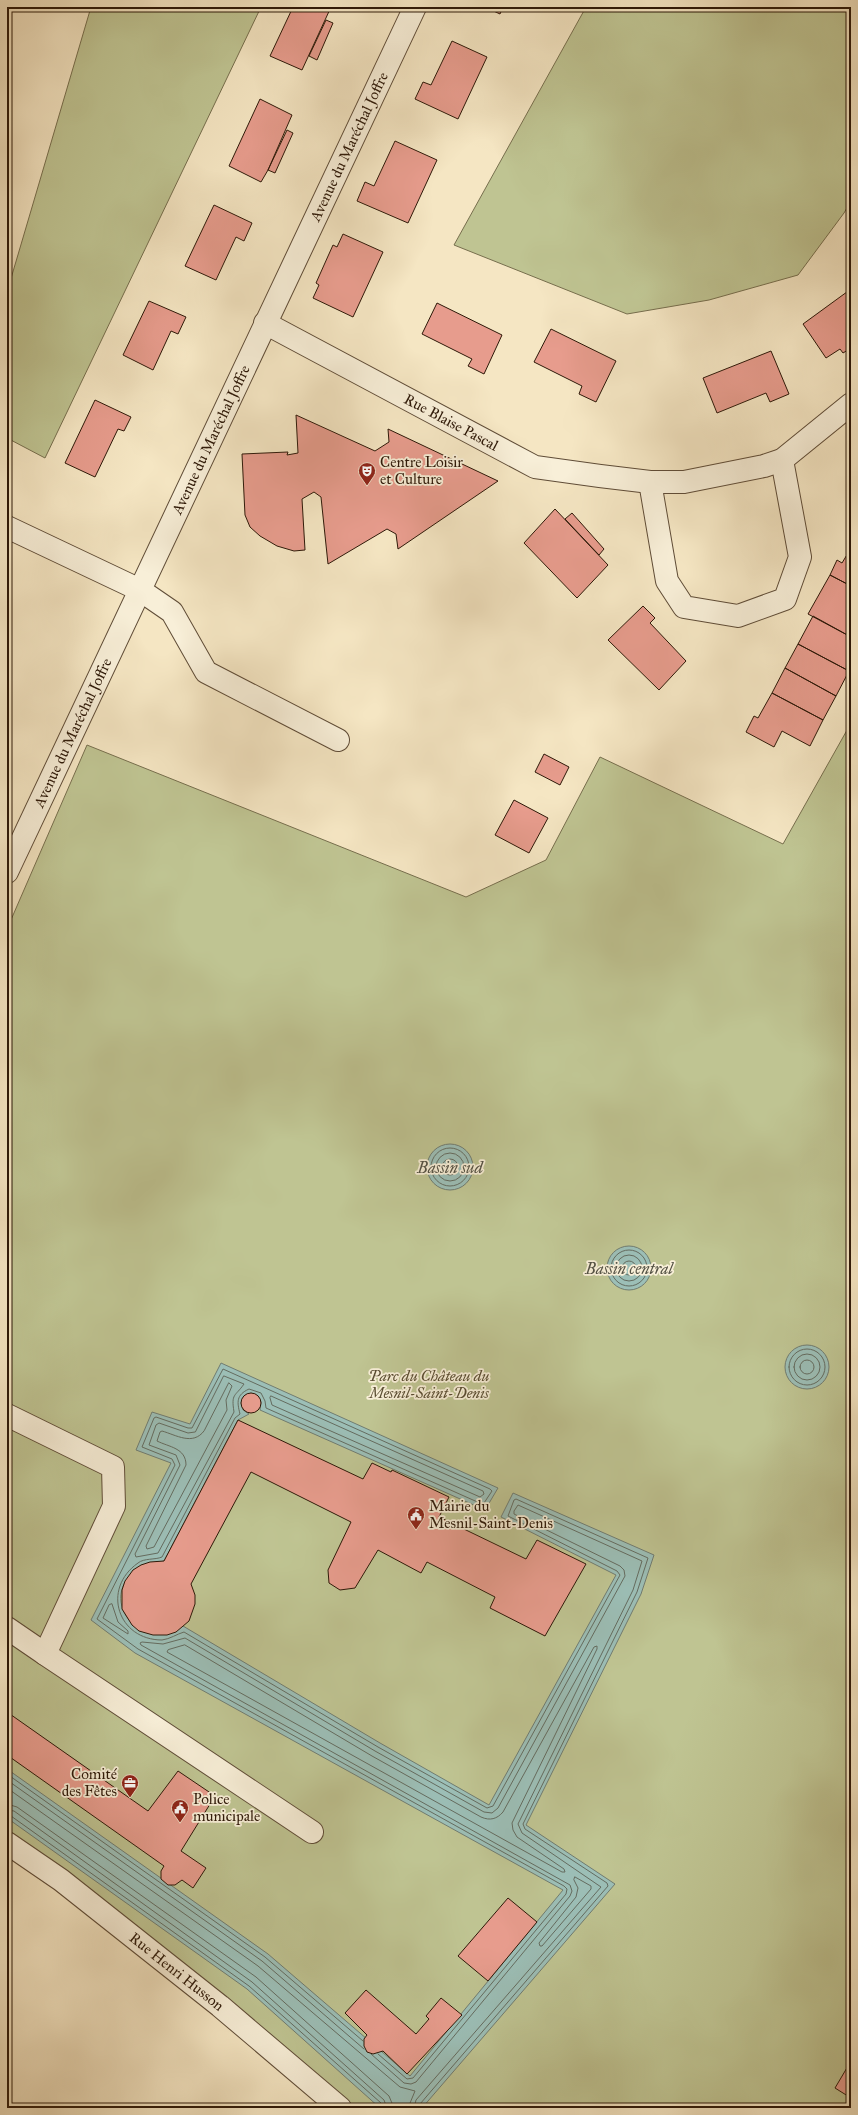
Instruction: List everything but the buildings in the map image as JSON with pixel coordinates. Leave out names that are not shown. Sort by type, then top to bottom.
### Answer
[{"type":"street","name":"Avenue du Maréchal Joffre","points":[[7,872],[265,323],[416,7]]},
{"type":"street","name":"Rue Blaise Pascal","points":[[265,323],[535,466],[650,482],[684,482],[764,466],[782,460],[851,404]]},
{"type":"street","points":[[650,482],[667,581],[684,607],[738,616],[785,599],[800,557],[782,460]]},
{"type":"street","points":[[7,527],[140,590],[172,612],[206,672],[338,740]]},
{"type":"street","points":[[7,1415],[113,1467],[114,1506],[45,1654]]},
{"type":"street","points":[[7,1628],[312,1832]]},
{"type":"street","name":"Rue Henri Husson","points":[[7,1843],[61,1880],[220,2006],[340,2108]]},
{"type":"green space","points":[[91,7],[261,7],[45,458],[7,438],[7,292]]},
{"type":"green space","points":[[586,7],[851,7],[851,201],[844,213],[798,275],[709,300],[627,314],[454,245]]},
{"type":"green space","name":"Parc du Château du Mesnil-Saint-Denis","points":[[851,723],[851,2108],[356,2108],[7,1839],[7,929],[87,745],[466,897],[546,860],[600,757],[783,844]]},
{"type":"water","name":"Bassin sud","points":[[450,1144],[463,1148],[469,1154],[473,1167],[469,1180],[463,1186],[450,1190],[437,1186],[431,1180],[427,1167],[431,1154],[437,1148]]},
{"type":"water","name":"Bassin central","points":[[625,1246],[633,1246],[645,1252],[651,1264],[651,1272],[645,1284],[633,1290],[625,1290],[613,1284],[607,1272],[607,1264],[613,1252]]},
{"type":"water","points":[[807,1345],[819,1349],[825,1355],[829,1367],[825,1379],[819,1385],[807,1389],[795,1385],[789,1379],[785,1367],[789,1355],[795,1349]]},
{"type":"water","points":[[221,1363],[498,1488],[485,1510],[260,1410],[261,1402],[258,1396],[251,1393],[244,1396],[241,1403],[243,1410],[249,1414],[238,1420],[164,1561],[141,1566],[133,1573],[124,1585],[121,1597],[123,1610],[130,1621],[140,1629],[153,1634],[168,1633],[183,1626],[380,1743],[489,1805],[616,1575],[501,1517],[513,1493],[654,1555],[641,1594],[526,1825],[615,1884],[422,2108],[380,2108],[247,1989],[7,1818],[7,1769],[268,1954],[410,2076],[563,1890],[135,1653],[91,1620],[171,1463],[136,1450],[152,1412],[190,1424]]},
{"type":"place","name":"Centre Loisir et Culture","points":[[367,486]]},
{"type":"place","name":"Mairie du Mesnil-Saint-Denis","points":[[416,1530]]},
{"type":"place","name":"Comité des Fêtes","points":[[130,1798]]},
{"type":"place","name":"Police municipale","points":[[180,1823]]}]
